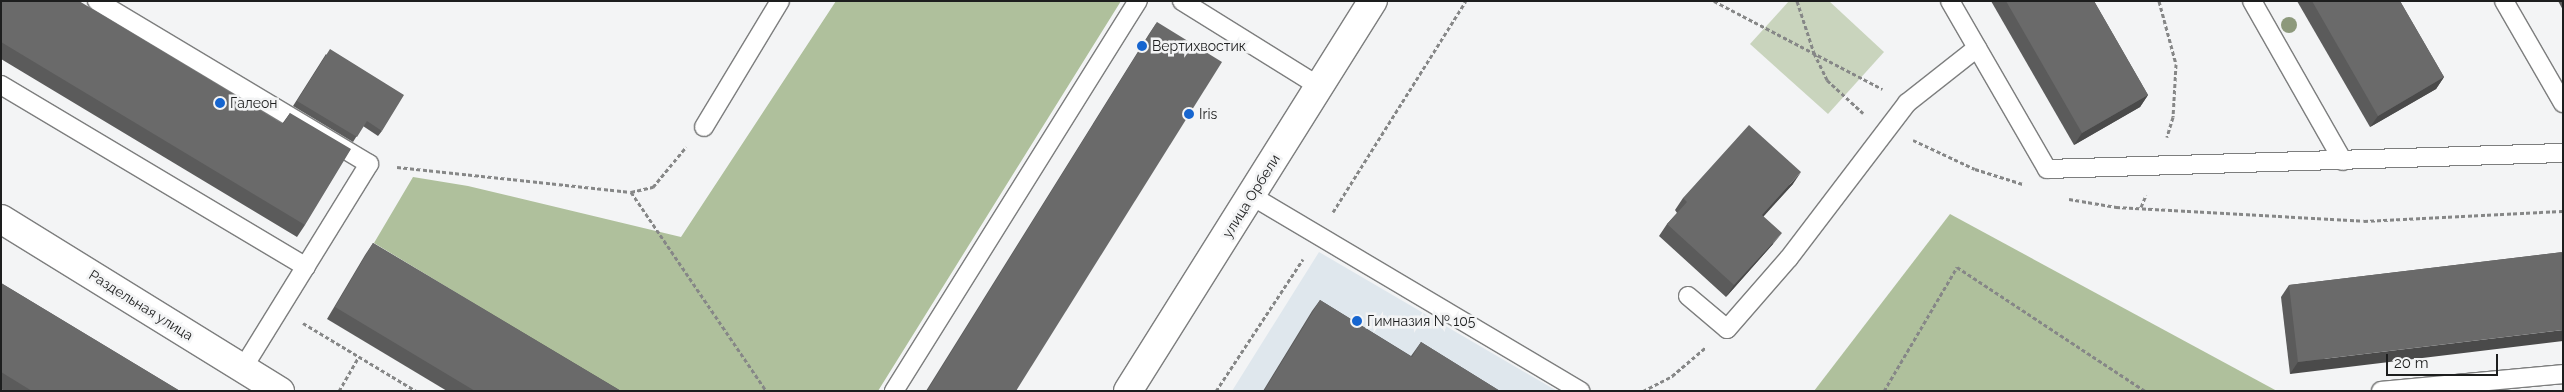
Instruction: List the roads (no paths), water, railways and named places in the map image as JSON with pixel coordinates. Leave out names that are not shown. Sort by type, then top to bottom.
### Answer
[{"type":"street","name":"улица Орбели","points":[[1128,391],[1374,1]]},
{"type":"street","name":"Раздельная улица","points":[[1,219],[280,391]]},
{"type":"lane","points":[[97,1],[369,164],[243,368]]},
{"type":"lane","points":[[704,127],[780,1]]},
{"type":"lane","points":[[894,391],[1138,1]]},
{"type":"lane","points":[[1182,1],[1320,87]]},
{"type":"lane","points":[[1950,1],[2047,169],[2563,153]]},
{"type":"lane","points":[[2252,1],[2343,161]]},
{"type":"lane","points":[[2504,1],[2563,103]]},
{"type":"lane","points":[[1688,296],[1727,329],[1789,258],[1907,103],[1977,48]]},
{"type":"lane","points":[[1,86],[306,267]]},
{"type":"lane","points":[[1252,196],[1580,391]]},
{"type":"lane","points":[[2381,391],[2563,374]]},
{"type":"place","name":"Вертихвостик","points":[[1142,46]]},
{"type":"place","name":"Галеон","points":[[220,103]]},
{"type":"place","name":"Iris","points":[[1189,114]]},
{"type":"place","name":"Гимназия № 105","points":[[1357,321]]}]
